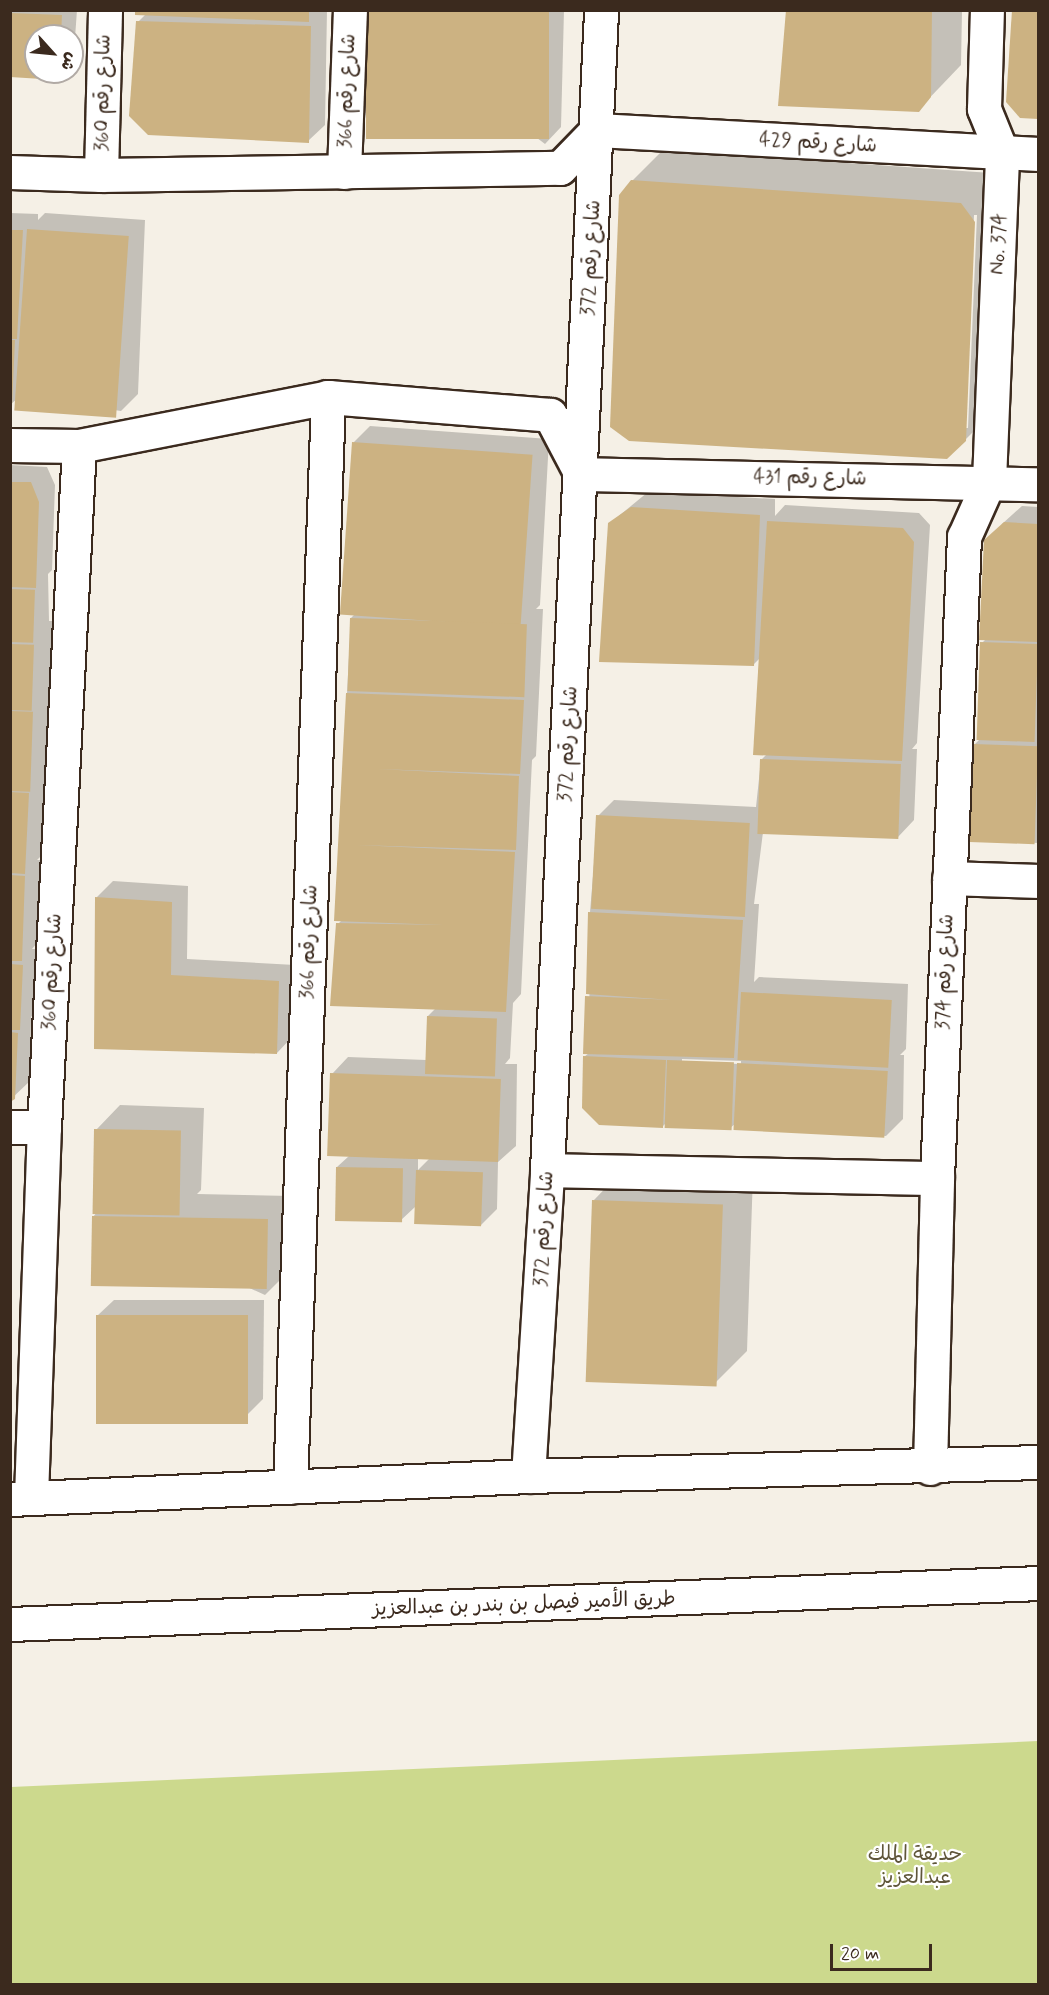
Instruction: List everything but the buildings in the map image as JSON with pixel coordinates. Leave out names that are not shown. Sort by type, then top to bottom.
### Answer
[{"type":"street","name":"شارع رقم 360","points":[[101,175],[105,10]]},
{"type":"street","name":"شارع رقم 366","points":[[344,172],[350,10]]},
{"type":"street","name":"شارع رقم 372","points":[[528,1476],[547,1170],[601,10]]},
{"type":"street","name":"No. 374","points":[[987,10],[984,109],[1002,153],[989,482]]},
{"type":"street","points":[[10,172],[101,175],[560,168],[597,130]]},
{"type":"street","name":"شارع رقم 429","points":[[597,130],[1038,154]]},
{"type":"street","points":[[10,445],[79,446],[327,397],[550,415],[581,474]]},
{"type":"street","name":"شارع رقم 366","points":[[290,1487],[327,397]]},
{"type":"street","name":"شارع رقم 360","points":[[21,1498],[44,1127],[79,446]]},
{"type":"street","name":"شارع رقم 431","points":[[581,474],[1038,484]]},
{"type":"street","name":"شارع رقم 374","points":[[930,1468],[937,1178],[964,537],[989,482]]},
{"type":"street","points":[[949,878],[1038,881]]},
{"type":"street","points":[[10,1127],[44,1127]]},
{"type":"street","points":[[547,1170],[937,1178]]},
{"type":"street","points":[[21,1498],[528,1476],[930,1468],[1038,1462]]},
{"type":"street","name":"طريق الأمير فيصل بن بندر بن عبدالعزيز","points":[[10,1624],[1038,1583]]},
{"type":"green space","name":"حديقة الملك عبدالعزيز","points":[[1038,1741],[1038,1984],[11,1984],[11,1787]]}]
